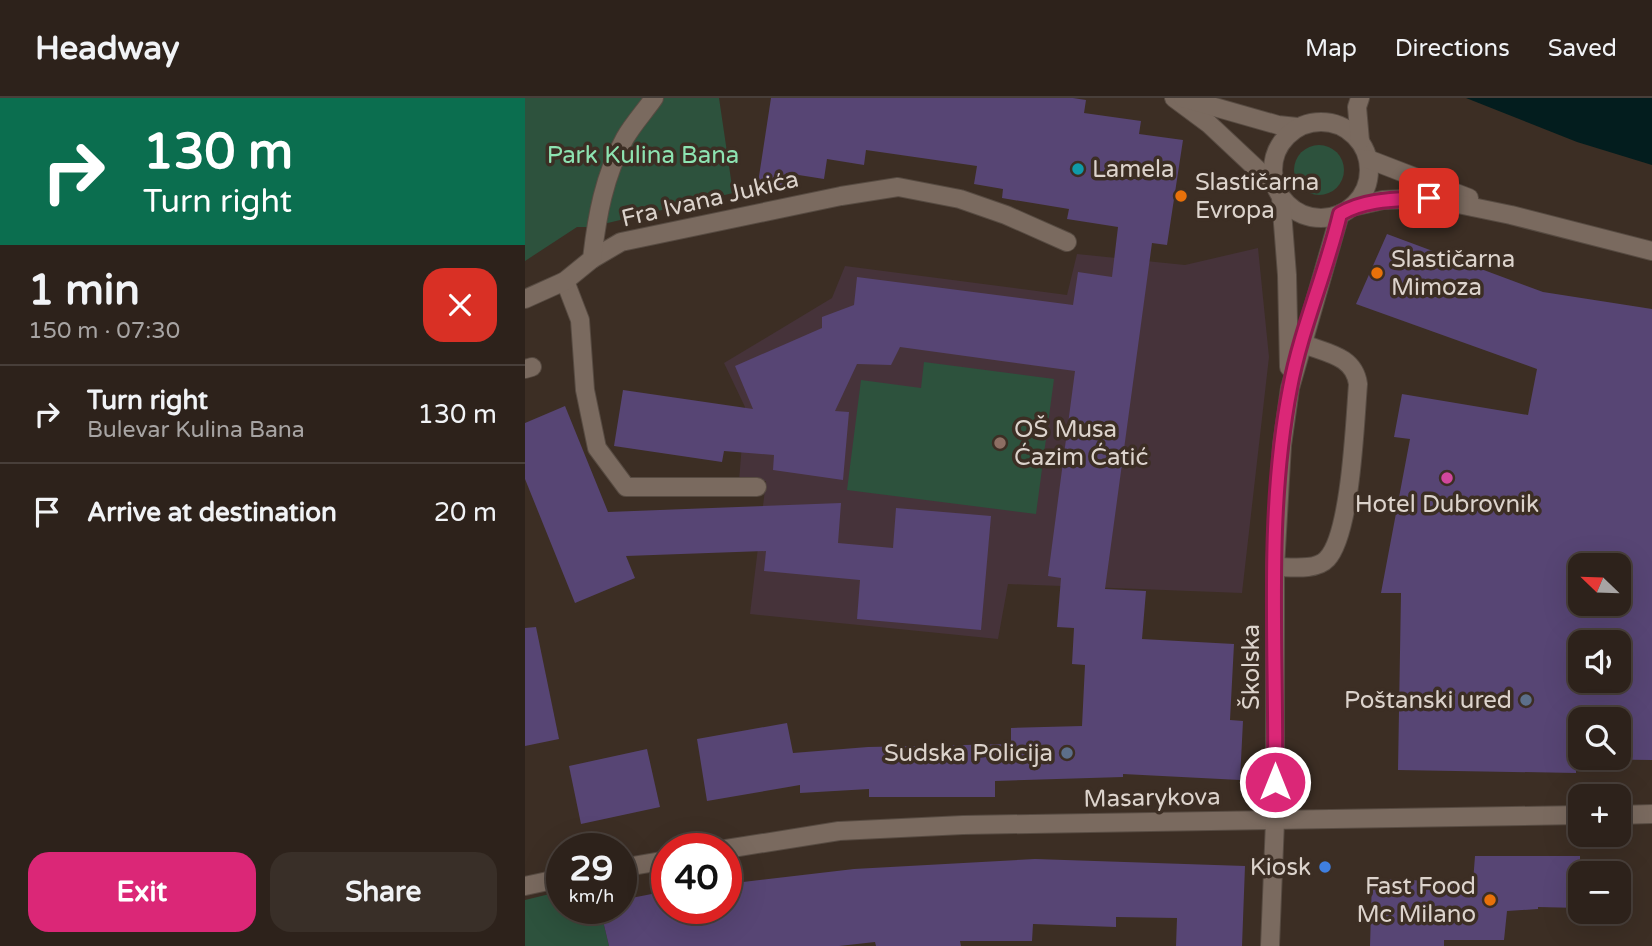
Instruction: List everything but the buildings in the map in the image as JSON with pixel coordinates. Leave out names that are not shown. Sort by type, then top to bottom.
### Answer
[{"type":"street","name":"Fra Ivana Jukića","points":[[592,259],[605,184],[626,137],[655,98]]},
{"type":"street","points":[[1174,98],[1209,124],[1278,192],[1290,208],[1314,218],[1328,218],[1383,200],[1429,198],[1511,215],[1652,251]]},
{"type":"street","points":[[1183,98],[1278,125],[1297,127]]},
{"type":"street","points":[[1346,211],[1367,185],[1368,159],[1360,141],[1357,107],[1359,98]]},
{"type":"street","points":[[1327,121],[1359,98]]},
{"type":"street","points":[[1278,192],[1272,175],[1275,153],[1287,134],[1297,127],[1309,122],[1327,121],[1347,128],[1360,141]]},
{"type":"street","points":[[1368,159],[1511,215]]},
{"type":"street","name":"Fra Ivana Jukića","points":[[525,299],[565,281],[592,259],[621,242],[841,196],[898,187],[960,199],[1006,215],[1067,242]]},
{"type":"street","name":"Školska","points":[[1278,192],[1287,275],[1290,388]]},
{"type":"street","name":"Školska","points":[[1270,946],[1275,821],[1275,567],[1280,471],[1290,388],[1301,343],[1346,211]]},
{"type":"street","points":[[565,281],[580,320],[585,390],[597,448],[626,487],[757,487]]},
{"type":"street","points":[[1275,567],[1317,565],[1327,560],[1346,509],[1358,384],[1356,370],[1346,360],[1301,343]]},
{"type":"street","points":[[1631,815],[1652,814]]},
{"type":"street","name":"Masarykova","points":[[742,846],[839,831],[963,825],[1568,815]]},
{"type":"street","points":[[525,886],[546,881]]},
{"type":"shaded area","name":"OŠ Musa Ćazim Ćatić","points":[[1258,248],[1269,357],[1242,593],[1008,584],[998,639],[750,614],[766,481],[739,481],[745,407],[724,363],[832,298],[845,266],[1067,295],[1077,254],[1185,265]]},
{"type":"green space","name":"Park Kulina Bana","points":[[525,98],[719,98],[733,193],[591,227],[577,227],[525,261]]},
{"type":"green space","points":[[1319,145],[1337,152],[1344,170],[1337,188],[1319,195],[1301,188],[1294,170],[1301,152]]},
{"type":"green space","points":[[924,362],[1054,379],[1036,514],[847,490],[861,380],[921,388]]},
{"type":"green space","points":[[546,895],[546,924],[604,924],[609,946],[525,946],[525,900]]},
{"type":"water","points":[[1466,98],[1652,98],[1652,165],[1577,142]]},
{"type":"place","name":"Lamela","points":[[1078,169]]},
{"type":"place","name":"Slastičarna Evropa","points":[[1181,196]]},
{"type":"place","name":"Slastičarna Mimoza","points":[[1377,273]]},
{"type":"place","name":"OŠ Musa Ćazim Ćatić","points":[[1000,443]]},
{"type":"place","name":"Hotel Dubrovnik","points":[[1447,478]]},
{"type":"place","name":"Poštanski ured","points":[[1526,700]]},
{"type":"place","name":"Sudska Policija","points":[[1067,753]]},
{"type":"place","name":"Kiosk","points":[[1325,867]]},
{"type":"place","name":"Fast Food Mc Milano","points":[[1490,900]]},
{"type":"route","points":[[1275,782],[1277,497],[1290,388],[1301,343],[1333,245],[1340,214],[1352,207],[1383,200],[1429,198]]}]
